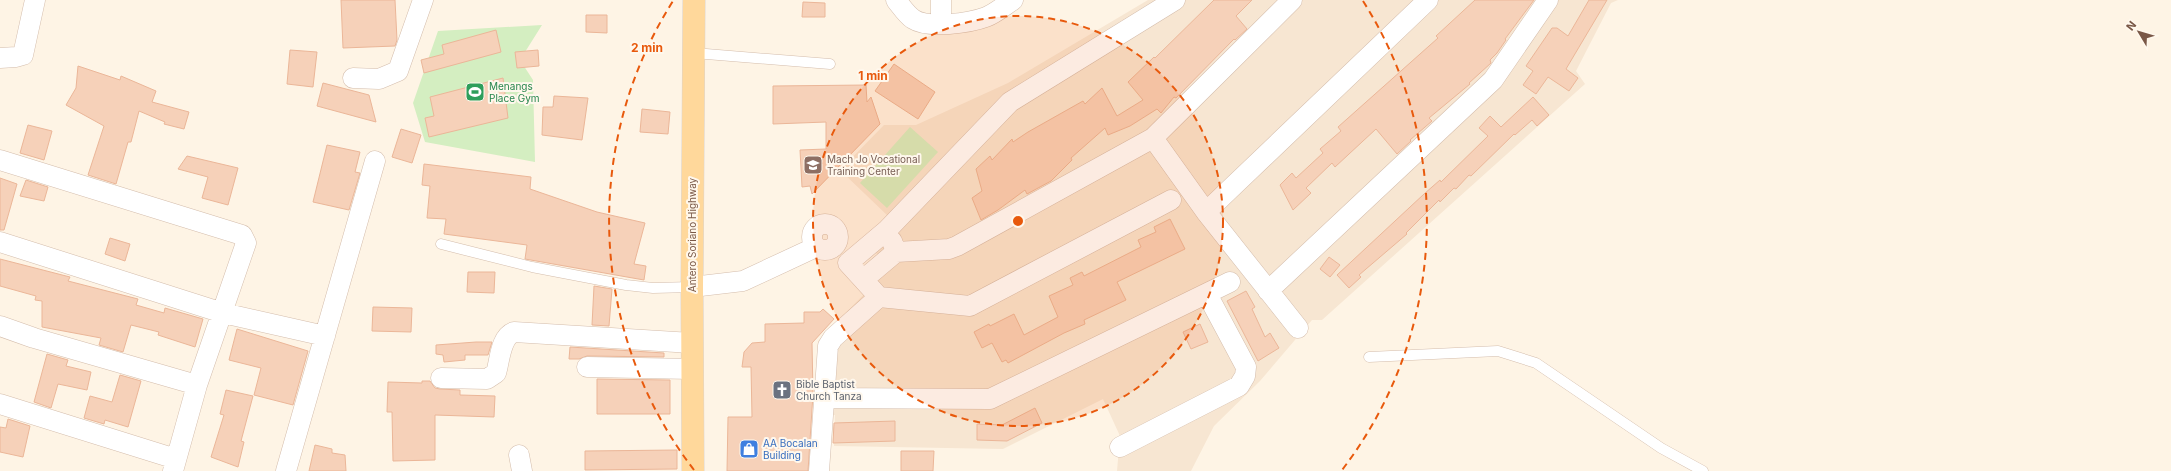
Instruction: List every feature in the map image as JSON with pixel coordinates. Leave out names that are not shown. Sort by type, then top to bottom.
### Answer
[{"type":"main road","name":"Antero Soriano Highway","points":[[693,471],[692,287],[694,0]]},
{"type":"street","points":[[0,58],[16,57],[23,54],[35,0]]},
{"type":"street","points":[[353,78],[379,79],[398,71],[423,0]]},
{"type":"street","points":[[896,0],[912,18],[920,23],[942,24],[965,22],[987,16],[1013,0]]},
{"type":"street","points":[[941,0],[942,24]]},
{"type":"street","points":[[848,263],[887,230],[1010,102],[1176,0]]},
{"type":"street","points":[[864,279],[896,252],[950,249],[957,246],[1153,138],[1292,0]]},
{"type":"street","points":[[1206,212],[1428,0]]},
{"type":"street","points":[[1268,292],[1493,80],[1548,0]]},
{"type":"street","points":[[1153,138],[1206,212],[1298,328]]},
{"type":"street","points":[[0,160],[242,236],[246,243],[198,385],[174,465],[0,404]]},
{"type":"street","points":[[286,471],[375,161]]},
{"type":"street","points":[[819,471],[828,346],[833,338],[879,298],[970,306],[1171,200]]},
{"type":"street","points":[[887,230],[896,252]]},
{"type":"street","points":[[0,242],[223,313],[325,336]]},
{"type":"street","points":[[692,287],[743,281],[824,247],[848,263],[864,279],[879,298]]},
{"type":"street","points":[[824,398],[990,399],[1230,282]]},
{"type":"street","points":[[1120,447],[1239,386],[1245,376],[1246,367],[1207,294]]},
{"type":"street","points":[[0,326],[34,338],[198,385]]},
{"type":"street","points":[[441,378],[487,379],[493,377],[496,373],[505,339],[508,334],[514,332],[692,343]]},
{"type":"street","points":[[587,367],[692,369]]},
{"type":"lane","points":[[694,53],[830,64]]},
{"type":"lane","points":[[440,244],[532,267],[626,284],[653,288],[692,287]]},
{"type":"lane","points":[[1369,357],[1498,352],[1536,363],[1661,448],[1703,471]]},
{"type":"shaded area","points":[[1148,0],[1618,0],[1611,3],[1576,71],[1585,84],[1322,320],[1312,320],[1260,381],[1214,426],[1191,471],[1117,471],[1120,436],[1103,399],[1003,449],[834,446],[835,415],[817,415],[818,341],[890,268],[863,239],[888,216],[840,170],[884,125],[916,125],[1008,83]]},
{"type":"green space","name":"Menangs Place Gym","points":[[542,25],[520,60],[533,80],[535,162],[425,142],[413,103],[438,31]]},
{"type":"green space","points":[[910,127],[938,152],[887,208],[860,183]]},
{"type":"building","points":[[341,0],[395,0],[397,40],[395,46],[343,48]]},
{"type":"building","points":[[1214,0],[1252,0],[1236,16],[1247,29],[1235,40],[1234,39],[1176,98],[1174,97],[1161,113],[1157,109],[1130,126],[1108,135],[1105,128],[1071,158],[1072,160],[1051,181],[1027,194],[1025,190],[998,210],[981,220],[972,198],[982,191],[976,169],[990,156],[992,160],[1012,139],[1013,142],[1083,101],[1085,104],[1102,88],[1117,116],[1143,100],[1128,82],[1154,57],[1155,58]]},
{"type":"building","points":[[1475,0],[1534,0],[1505,39],[1506,40],[1497,53],[1490,60],[1491,63],[1469,83],[1470,84],[1429,118],[1432,121],[1410,140],[1411,141],[1397,154],[1376,129],[1335,167],[1332,163],[1306,188],[1311,193],[1293,210],[1280,185],[1292,173],[1296,178],[1323,153],[1320,149],[1341,131],[1338,127],[1438,38],[1436,36]]},
{"type":"building","points":[[1589,0],[1607,0],[1566,69],[1578,78],[1569,91],[1548,77],[1536,94],[1523,85],[1533,71],[1526,66],[1552,28],[1557,28],[1568,36]]},
{"type":"building","points":[[803,2],[825,3],[825,17],[802,17]]},
{"type":"building","points":[[586,15],[607,15],[607,33],[586,32]]},
{"type":"building","points":[[496,30],[501,52],[424,73],[421,60],[444,54],[442,45]]},
{"type":"building","points":[[290,50],[317,52],[313,87],[287,84]]},
{"type":"building","points":[[538,50],[539,66],[517,68],[515,52]]},
{"type":"building","points":[[894,64],[935,92],[918,119],[875,91]]},
{"type":"building","points":[[78,66],[120,80],[121,76],[156,91],[152,102],[189,112],[184,129],[164,124],[165,122],[139,111],[131,142],[128,142],[116,184],[88,175],[104,126],[66,105],[76,88]]},
{"type":"building","points":[[503,78],[508,118],[429,137],[425,118],[434,116],[430,97]]},
{"type":"building","points":[[323,83],[369,95],[376,122],[317,106]]},
{"type":"building","points":[[866,85],[867,102],[871,97],[880,124],[812,194],[810,186],[802,187],[800,150],[826,149],[826,122],[773,124],[773,86]]},
{"type":"building","points":[[554,96],[588,98],[582,140],[542,135],[543,107],[553,107]]},
{"type":"building","points":[[1533,97],[1549,115],[1537,126],[1532,120],[1515,135],[1514,134],[1471,176],[1469,175],[1456,189],[1454,188],[1440,202],[1439,200],[1406,233],[1407,234],[1359,275],[1361,277],[1349,288],[1337,275],[1424,194],[1440,180],[1441,182],[1488,136],[1479,128],[1490,116],[1501,127]]},
{"type":"building","points":[[642,109],[670,112],[668,134],[640,132]]},
{"type":"building","points":[[28,125],[52,131],[44,160],[20,153]]},
{"type":"building","points":[[401,129],[421,135],[412,163],[392,157]]},
{"type":"building","points":[[327,145],[360,152],[355,172],[360,173],[349,210],[313,202]]},
{"type":"building","points":[[187,156],[238,168],[228,205],[202,198],[208,177],[178,169]]},
{"type":"building","points":[[424,164],[531,177],[530,189],[597,212],[645,223],[634,264],[646,266],[644,280],[525,259],[527,245],[444,234],[446,219],[427,218],[430,186],[422,185]]},
{"type":"building","points":[[0,178],[17,184],[4,230],[0,230]]},
{"type":"building","points":[[26,180],[48,187],[44,201],[20,196]]},
{"type":"building","points":[[1170,219],[1185,249],[1117,282],[1126,300],[1084,320],[1085,324],[1064,333],[1008,363],[1006,360],[1002,362],[992,343],[982,348],[974,332],[1014,314],[1024,335],[1058,317],[1049,296],[1073,285],[1070,278],[1082,272],[1084,276],[1141,247],[1138,240],[1156,232],[1154,227]]},
{"type":"building","points":[[110,238],[130,244],[125,261],[105,254]]},
{"type":"building","points":[[1329,257],[1340,265],[1330,277],[1320,269]]},
{"type":"building","points":[[0,259],[70,277],[68,281],[138,299],[136,305],[164,313],[165,308],[203,319],[195,347],[158,335],[159,332],[131,325],[123,352],[99,345],[101,338],[42,327],[42,301],[35,300],[36,296],[0,286]]},
{"type":"building","points":[[468,272],[495,272],[494,293],[467,292]]},
{"type":"building","points":[[594,286],[612,289],[609,326],[592,325]]},
{"type":"building","points":[[1246,291],[1255,307],[1252,309],[1265,337],[1270,333],[1279,348],[1258,361],[1227,301]]},
{"type":"building","points":[[373,307],[412,308],[411,332],[372,331]]},
{"type":"building","points":[[823,309],[834,319],[812,343],[813,394],[808,471],[727,471],[728,417],[752,417],[751,367],[742,367],[744,352],[752,343],[765,342],[765,324],[804,323],[804,312],[820,312]]},
{"type":"building","points":[[1200,324],[1208,342],[1191,349],[1183,332]]},
{"type":"building","points":[[237,329],[308,351],[293,405],[254,395],[261,368],[229,360]]},
{"type":"building","points":[[492,342],[488,355],[465,355],[465,360],[444,362],[443,355],[436,354],[436,345]]},
{"type":"building","points":[[570,347],[664,353],[664,357],[587,356],[579,359],[569,359]]},
{"type":"building","points":[[47,354],[68,360],[66,366],[91,372],[87,390],[58,384],[51,408],[34,402]]},
{"type":"building","points":[[120,375],[141,381],[128,427],[105,420],[104,424],[84,418],[90,396],[112,402]]},
{"type":"building","points":[[597,379],[670,380],[670,414],[597,414]]},
{"type":"building","points":[[422,381],[430,381],[435,388],[460,390],[460,395],[495,396],[494,417],[435,415],[435,460],[393,461],[392,412],[387,412],[388,382],[422,383]]},
{"type":"building","points":[[226,390],[253,396],[241,441],[244,442],[238,467],[211,457],[224,415],[220,414]]},
{"type":"building","points":[[1035,408],[1042,423],[1007,441],[977,440],[977,424],[1002,425]]},
{"type":"building","points":[[8,419],[30,426],[23,457],[0,452],[0,427],[6,428]]},
{"type":"building","points":[[895,421],[895,441],[833,443],[834,423]]},
{"type":"building","points":[[315,445],[332,449],[332,453],[345,455],[346,471],[309,471]]},
{"type":"building","points":[[677,450],[677,469],[585,470],[585,451]]},
{"type":"building","points":[[901,451],[934,451],[933,471],[901,471]]},
{"type":"place","name":"Menangs Place Gym","points":[[475,92]]},
{"type":"place","name":"Mach Jo Vocational Training Center","points":[[813,165]]},
{"type":"place","name":"Bible Baptist Church Tanza","points":[[782,390]]},
{"type":"place","name":"AA Bocalan Building","points":[[749,449]]}]
